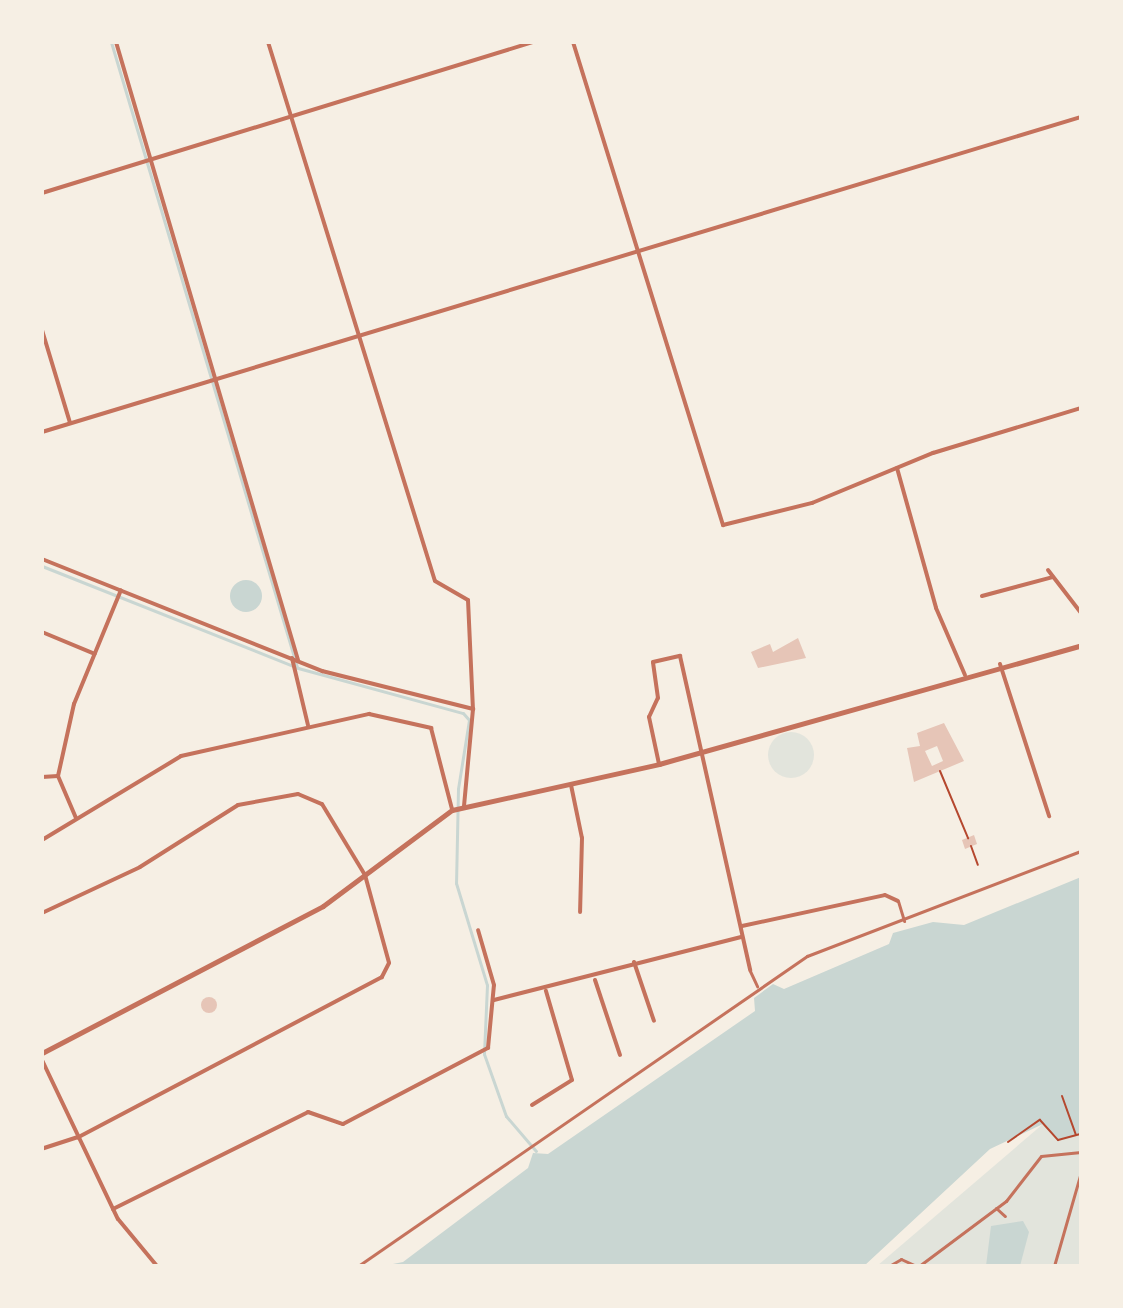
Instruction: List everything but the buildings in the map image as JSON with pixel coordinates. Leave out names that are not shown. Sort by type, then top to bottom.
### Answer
[{"type":"street","points":[[116,42],[295,659],[308,725]]},
{"type":"street","points":[[268,42],[435,581],[468,600],[473,709],[464,806]]},
{"type":"street","points":[[42,193],[533,42]]},
{"type":"street","points":[[573,42],[723,525],[812,503],[897,468],[1081,408]]},
{"type":"street","points":[[42,432],[1081,117]]},
{"type":"street","points":[[42,330],[70,423]]},
{"type":"street","points":[[897,468],[936,608],[965,675]]},
{"type":"street","points":[[42,559],[295,659],[473,709]]},
{"type":"street","points":[[1048,570],[1081,613]]},
{"type":"street","points":[[982,596],[1053,577]]},
{"type":"street","points":[[76,818],[58,776],[95,654],[121,590]]},
{"type":"street","points":[[42,632],[95,654]]},
{"type":"street","points":[[42,1053],[251,948],[365,875],[452,810],[659,764],[1000,664],[1081,645]]},
{"type":"street","points":[[659,764],[649,717],[658,698],[653,662],[680,656],[704,751],[750,970],[757,986]]},
{"type":"street","points":[[1000,664],[1049,816]]},
{"type":"street","points":[[42,840],[170,760],[308,725],[388,712],[417,720],[439,739],[452,810]]},
{"type":"street","points":[[42,777],[58,776]]},
{"type":"street","points":[[571,785],[582,838],[580,912]]},
{"type":"street","points":[[42,913],[140,867],[216,815],[272,794],[322,804],[365,875],[386,950],[382,977],[78,1137],[42,1149]]},
{"type":"street","points":[[358,1266],[757,986],[824,947],[904,921],[1081,851]]},
{"type":"street","points":[[742,926],[885,895],[898,901],[904,921]]},
{"type":"street","points":[[113,1209],[308,1112],[343,1124],[488,1048],[494,1000],[478,930]]},
{"type":"street","points":[[494,1000],[595,980],[634,962],[743,937]]},
{"type":"street","points":[[634,962],[654,1021]]},
{"type":"street","points":[[595,980],[620,1055]]},
{"type":"street","points":[[532,1105],[572,1080],[546,991]]},
{"type":"street","points":[[42,1060],[113,1209],[157,1266]]},
{"type":"street","points":[[889,1266],[901,1259],[917,1266],[996,1208],[1041,1156],[1081,1152]]},
{"type":"street","points":[[1054,1266],[1081,1172]]},
{"type":"street","points":[[996,1208],[1005,1216]]},
{"type":"path","points":[[940,771],[968,838]]},
{"type":"path","points":[[971,846],[978,865]]},
{"type":"path","points":[[1062,1096],[1076,1135]]},
{"type":"path","points":[[1008,1142],[1040,1120],[1058,1140],[1081,1134]]},
{"type":"shaded area","points":[[246,580],[257,585],[262,596],[257,607],[246,612],[235,607],[230,596],[235,585]]},
{"type":"shaded area","points":[[791,732],[807,739],[814,755],[807,771],[791,778],[775,771],[768,755],[775,739]]},
{"type":"shaded area","points":[[1081,877],[1081,1134],[1058,1139],[1043,1124],[990,1149],[864,1266],[383,1266],[403,1262],[528,1168],[533,1153],[548,1154],[755,1011],[754,998],[773,984],[784,989],[889,944],[893,933],[933,922],[964,925]]},
{"type":"shaded area","points":[[1043,1124],[1081,1134],[1081,1266],[877,1266]]},
{"type":"shaded area","points":[[1023,1221],[1029,1232],[1020,1266],[986,1266],[991,1226]]},
{"type":"waterway","points":[[111,42],[297,667]]},
{"type":"waterway","points":[[42,566],[298,668],[463,713],[469,720],[458,789],[456,883],[487,985],[484,1054],[506,1116],[536,1151]]}]
